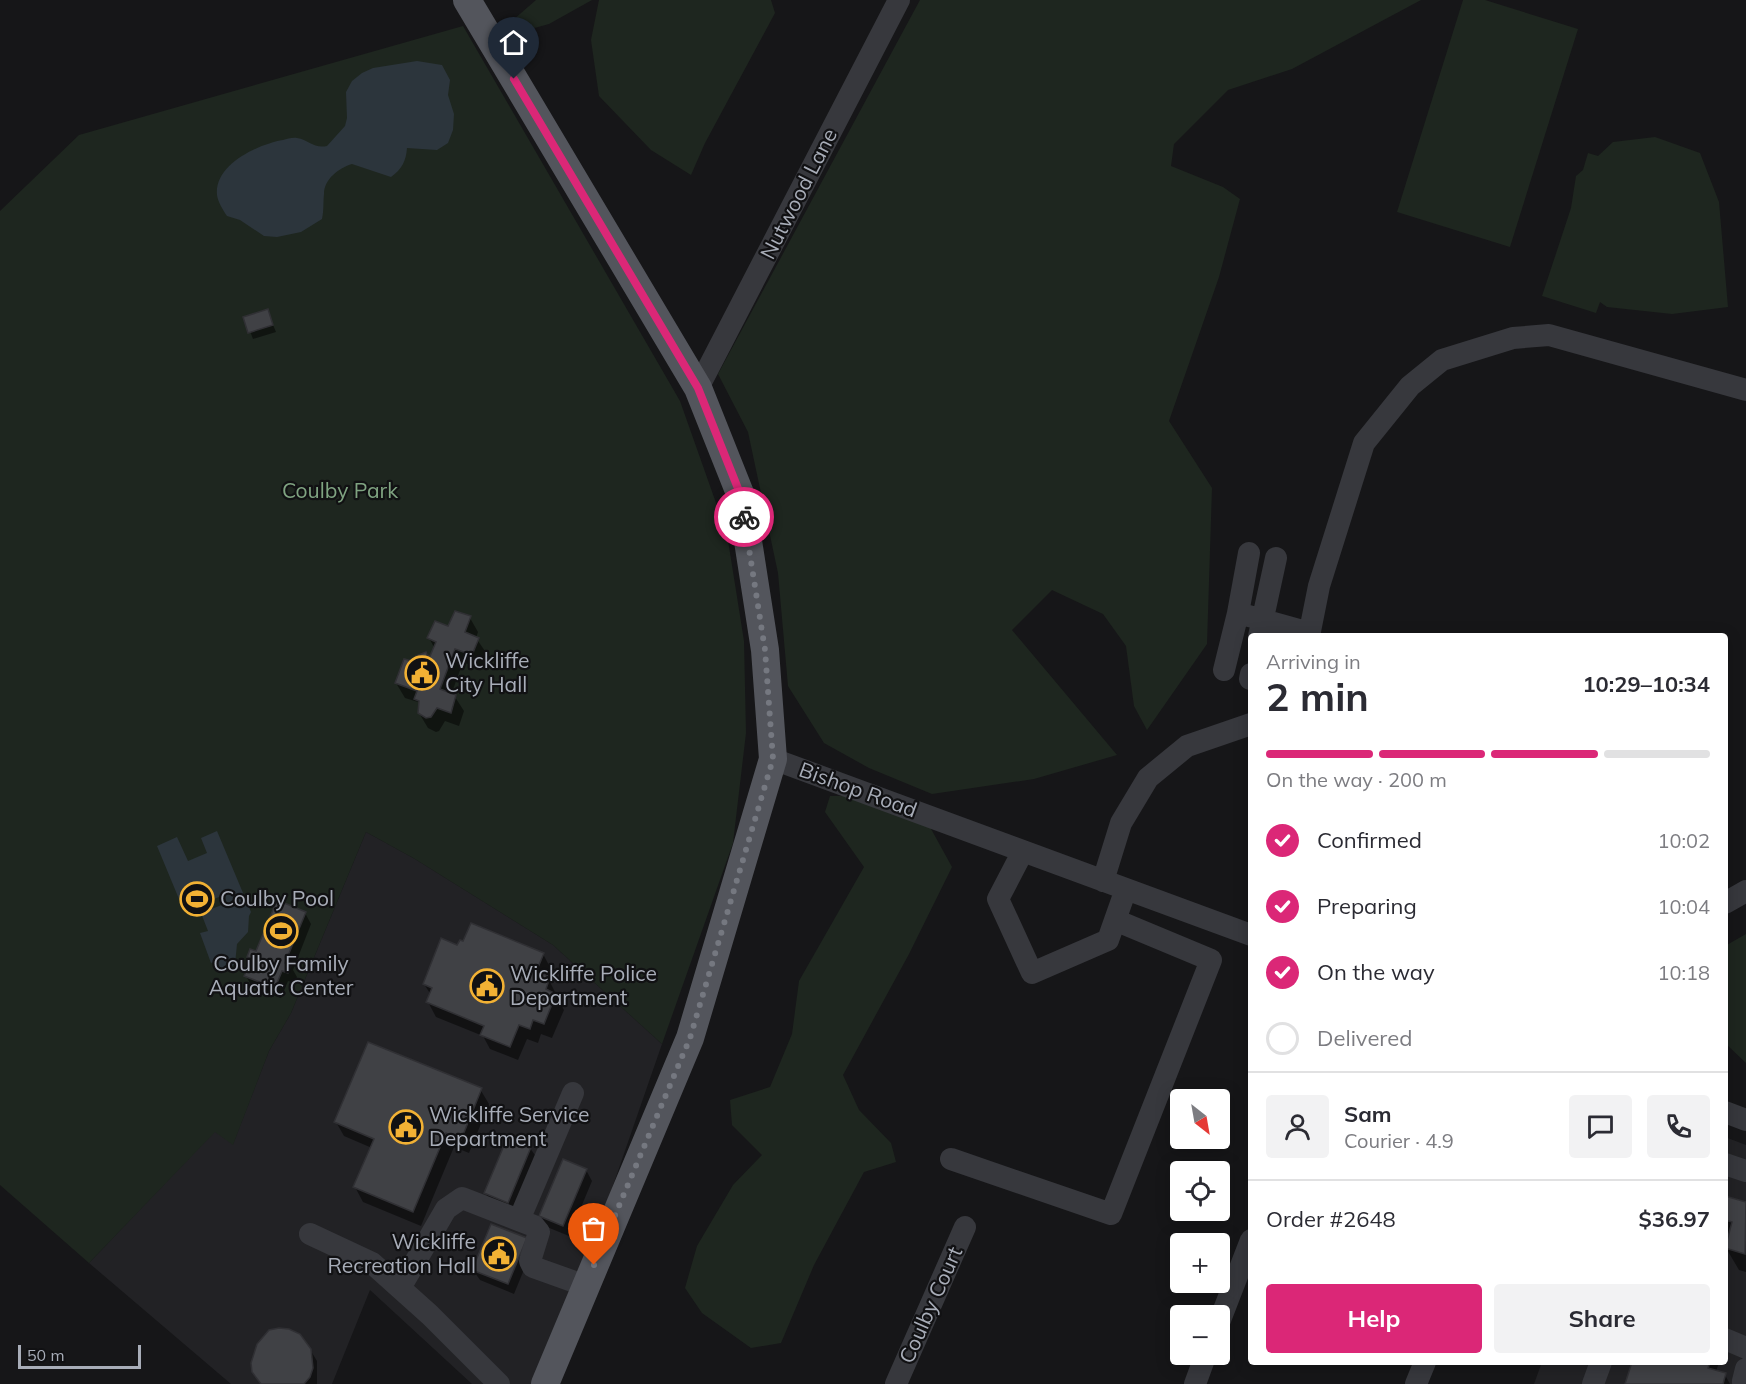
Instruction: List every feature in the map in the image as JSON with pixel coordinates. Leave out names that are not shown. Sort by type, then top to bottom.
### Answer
[{"type":"main road","name":"Bishop Road","points":[[467,0],[698,388],[741,496],[765,650],[773,759]]},
{"type":"main road","points":[[545,1384],[690,1038],[773,759]]},
{"type":"street","name":"Nutwood Lane","points":[[698,388],[899,0]]},
{"type":"street","points":[[1309,633],[1319,586],[1365,443],[1410,386],[1442,360],[1513,338],[1549,334],[1746,390]]},
{"type":"street","points":[[1224,670],[1250,553]]},
{"type":"street","points":[[1261,628],[1276,558]]},
{"type":"street","points":[[1238,613],[1261,628],[1301,633]]},
{"type":"street","points":[[1104,881],[1121,823],[1148,778],[1186,746],[1248,725]]},
{"type":"street","name":"Bishop Road","points":[[773,759],[1248,934]]},
{"type":"street","points":[[1023,851],[998,899],[1032,973],[1108,940],[1126,890]]},
{"type":"street","points":[[1728,901],[1746,891]]},
{"type":"street","points":[[1115,920],[1210,960]]},
{"type":"street","points":[[951,1159],[1111,1214],[1225,926]]},
{"type":"street","points":[[519,1220],[573,1094]]},
{"type":"street","points":[[1728,1113],[1746,1120]]},
{"type":"street","points":[[1728,1165],[1746,1171]]},
{"type":"street","points":[[400,1288],[446,1209],[462,1198],[534,1226],[539,1232],[530,1261],[533,1267],[586,1286]]},
{"type":"street","name":"Coulby Court","points":[[896,1384],[965,1227]]},
{"type":"street","points":[[310,1234],[372,1263],[478,1361],[499,1384]]},
{"type":"street","points":[[1226,1305],[1248,1248]]},
{"type":"street","points":[[1728,1340],[1746,1348]]},
{"type":"street","points":[[1195,1384],[1202,1365]]},
{"type":"street","points":[[1416,1384],[1424,1365]]},
{"type":"street","points":[[1593,1384],[1600,1365]]},
{"type":"shaded area","points":[[417,61],[442,65],[450,80],[448,95],[454,114],[453,130],[448,143],[437,150],[407,148],[403,164],[391,177],[352,164],[342,168],[329,179],[325,189],[322,219],[301,232],[277,237],[264,236],[240,220],[227,216],[217,195],[218,184],[230,165],[262,146],[290,138],[327,146],[345,126],[346,92],[352,81],[373,68]]},
{"type":"shaded area","name":"Coulby Pool","points":[[217,831],[251,912],[248,932],[237,944],[235,964],[226,970],[219,968],[214,962],[211,963],[200,933],[208,931],[201,913],[227,903],[224,895],[184,911],[157,846],[177,837],[188,861],[207,853],[201,838]]},
{"type":"shaded area","points":[[366,832],[415,859],[553,945],[662,1044],[584,1269],[537,1384],[472,1384],[370,1290],[332,1384],[231,1384],[89,1263],[215,1131],[233,1144],[269,1051],[291,1013]]},
{"type":"shaded area","points":[[1728,1138],[1746,1145],[1746,1384],[1534,1384],[1541,1365],[1728,1365]]},
{"type":"green space","points":[[536,0],[592,0],[549,24],[520,32],[513,20]]},
{"type":"green space","points":[[599,0],[771,0],[775,13],[705,143],[691,175],[651,150],[599,96],[591,40]]},
{"type":"green space","points":[[920,0],[1421,0],[1292,69],[1228,90],[1174,144],[1171,166],[1223,187],[1240,199],[1219,277],[1169,421],[1212,488],[1207,644],[1147,730],[1134,706],[1126,646],[1103,614],[1052,590],[1012,630],[1117,755],[1034,779],[932,794],[869,768],[824,743],[788,686],[778,573],[748,432],[718,374]]},
{"type":"green space","points":[[1463,0],[1485,0],[1578,29],[1510,247],[1397,212]]},
{"type":"green space","name":"Coulby Park","points":[[463,26],[680,401],[727,534],[744,641],[746,733],[733,843],[662,1044],[553,945],[415,859],[366,832],[291,1013],[269,1051],[233,1145],[215,1132],[89,1263],[0,1185],[0,211],[79,135]]},
{"type":"green space","points":[[1655,137],[1700,153],[1719,202],[1728,307],[1672,314],[1607,307],[1600,302],[1596,313],[1542,296],[1571,208],[1576,176],[1583,170],[1588,153],[1598,156],[1613,142]]},
{"type":"green space","points":[[830,796],[844,796],[930,827],[952,867],[909,954],[843,1075],[859,1110],[891,1143],[896,1162],[864,1172],[814,1265],[781,1343],[751,1348],[702,1313],[685,1288],[697,1246],[733,1185],[762,1155],[732,1125],[730,1100],[770,1087],[792,1034],[799,981],[864,867],[825,812]]},
{"type":"green space","points":[[1746,934],[1746,1063],[1728,1046],[1728,944]]},
{"type":"building","points":[[268,309],[273,325],[248,333],[243,317]]},
{"type":"building","name":"Wickliffe City Hall","points":[[455,611],[471,616],[465,632],[479,638],[472,655],[455,649],[440,689],[456,695],[451,713],[437,708],[431,717],[426,718],[418,713],[419,701],[414,699],[417,691],[395,683],[404,659],[416,662],[418,659],[416,656],[426,652],[430,656],[436,642],[427,638],[435,621],[448,626]]},
{"type":"building","name":"Coulby Family Aquatic Center","points":[[277,900],[306,912],[285,963],[291,965],[288,973],[282,971],[275,988],[244,976],[249,965],[247,964],[250,958],[247,957],[250,949],[256,951]]},
{"type":"building","name":"Wickliffe Police Department","points":[[471,923],[544,953],[537,970],[548,976],[546,989],[556,994],[544,1024],[533,1020],[530,1029],[519,1025],[510,1047],[480,1035],[484,1026],[426,1002],[432,988],[423,984],[441,938],[457,945],[460,940],[463,941]]},
{"type":"building","name":"Wickliffe Service Department","points":[[368,1042],[482,1088],[461,1140],[446,1133],[413,1212],[353,1187],[374,1139],[334,1122]]},
{"type":"building","points":[[508,1136],[531,1147],[508,1203],[484,1193]]},
{"type":"building","points":[[563,1159],[587,1169],[563,1226],[539,1216]]},
{"type":"building","points":[[1728,1197],[1746,1202],[1745,1254],[1728,1249],[1732,1222],[1728,1221]]},
{"type":"building","name":"Wickliffe Recreation Hall","points":[[491,1224],[527,1238],[508,1284],[472,1270]]},
{"type":"building","points":[[279,1328],[300,1334],[311,1349],[313,1368],[304,1384],[261,1384],[252,1372],[251,1363],[257,1344],[269,1330]]},
{"type":"building","points":[[1631,1365],[1709,1365],[1708,1368],[1726,1373],[1723,1384],[1625,1384]]},
{"type":"way so far","points":[[594,1265],[690,1038],[773,759],[765,650],[744,517]]},
{"type":"place","name":"Wickliffe City Hall","points":[[422,673]]},
{"type":"place","name":"Coulby Pool","points":[[197,899]]},
{"type":"place","name":"Coulby Family Aquatic Center","points":[[281,931]]},
{"type":"place","name":"Wickliffe Police Department","points":[[487,986]]},
{"type":"place","name":"Wickliffe Service Department","points":[[406,1127]]},
{"type":"place","name":"Wickliffe Recreation Hall","points":[[499,1254]]},
{"type":"route","points":[[514,79],[698,388],[741,496],[744,517]]}]
